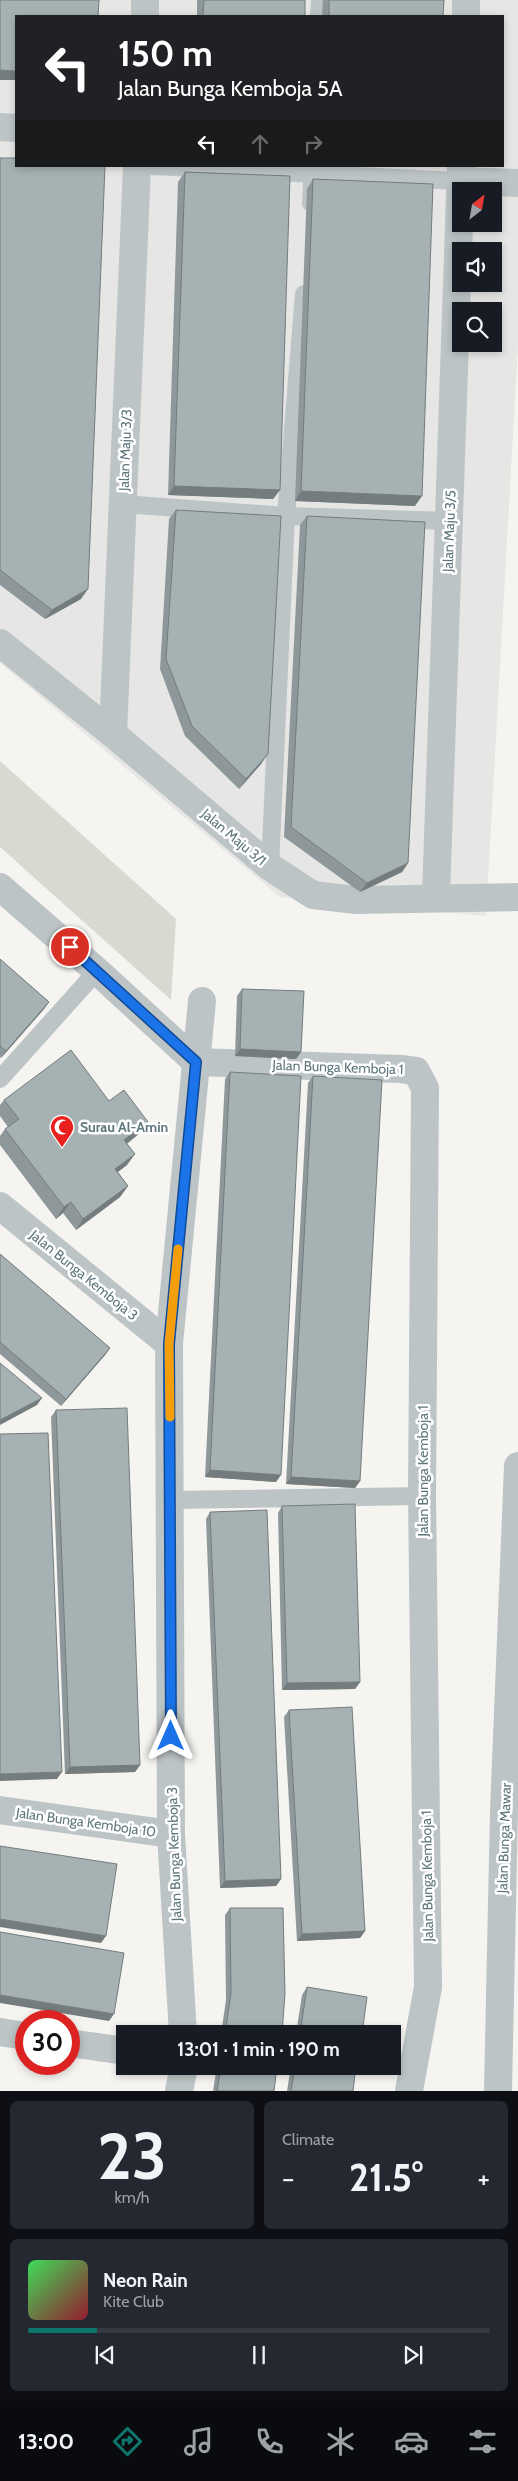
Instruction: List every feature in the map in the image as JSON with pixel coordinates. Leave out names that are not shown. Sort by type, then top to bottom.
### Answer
[{"type":"street","points":[[145,15],[146,0]]},
{"type":"street","points":[[466,0],[466,15]]},
{"type":"street","points":[[0,128],[15,128]]},
{"type":"street","name":"Jalan Maju 3/3","points":[[113,734],[137,167]]},
{"type":"street","points":[[460,174],[518,184]]},
{"type":"street","name":"Jalan Maju 3/5","points":[[436,896],[450,521],[460,174]]},
{"type":"street","name":"Jalan Maju 3/1","points":[[0,643],[113,734],[270,867],[313,894],[356,900],[436,896],[518,896]]},
{"type":"street","points":[[0,887],[97,971],[196,1062]]},
{"type":"street","name":"Jalan Bunga Kemboja 3","points":[[182,2025],[171,1834],[169,1344],[202,1001]]},
{"type":"street","name":"Jalan Bunga Kemboja 1","points":[[196,1062],[416,1071],[425,1088],[422,1496],[428,1987],[409,2091]]},
{"type":"street","name":"Jalan Bunga Kemboja 3","points":[[0,1206],[169,1344]]},
{"type":"street","name":"Jalan Bunga Mawar","points":[[498,2091],[511,1812],[518,1466]]},
{"type":"street","name":"Jalan Bunga Kemboja 10","points":[[0,1810],[171,1834]]},
{"type":"street","points":[[0,2032],[15,2034]]},
{"type":"street","points":[[80,2045],[116,2050]]},
{"type":"street","points":[[179,2091],[182,2075]]},
{"type":"lane","points":[[319,15],[320,0]]},
{"type":"lane","points":[[192,167],[460,174]]},
{"type":"lane","points":[[309,223],[313,170]]},
{"type":"lane","points":[[270,867],[286,516],[304,282]]},
{"type":"lane","points":[[123,504],[286,516],[450,521]]},
{"type":"lane","points":[[0,1079],[97,971]]},
{"type":"lane","points":[[171,1500],[422,1496]]},
{"type":"shaded area","points":[[0,0],[518,0],[518,345],[486,916],[280,897],[0,663]]},
{"type":"shaded area","points":[[0,761],[176,919],[171,1000],[0,847]]},
{"type":"building","points":[[0,0],[99,0],[98,15],[15,15],[15,71],[0,70]]},
{"type":"building","points":[[204,0],[305,0],[305,15],[203,15]]},
{"type":"building","points":[[329,0],[444,0],[443,15],[329,15]]},
{"type":"building","points":[[0,158],[15,158],[15,167],[105,167],[88,589],[52,610],[0,570]]},
{"type":"building","points":[[185,172],[290,176],[280,490],[174,486]]},
{"type":"building","points":[[313,179],[433,184],[422,496],[301,491]]},
{"type":"building","points":[[176,510],[281,516],[268,754],[246,779],[192,726],[166,659]]},
{"type":"building","points":[[307,516],[425,522],[408,863],[367,883],[291,827]]},
{"type":"building","points":[[0,959],[49,1002],[6,1051],[0,1046]]},
{"type":"building","points":[[242,989],[304,991],[301,1052],[240,1049]]},
{"type":"building","name":"Surau Al-Amin","points":[[71,1050],[109,1101],[124,1090],[148,1122],[124,1140],[135,1154],[115,1169],[128,1186],[83,1219],[71,1202],[64,1207],[5,1129],[19,1119],[4,1100]]},
{"type":"building","points":[[230,1072],[301,1076],[281,1475],[210,1470]]},
{"type":"building","points":[[313,1076],[382,1080],[360,1481],[291,1477]]},
{"type":"building","points":[[0,1254],[110,1348],[66,1399],[0,1342]]},
{"type":"building","points":[[0,1363],[42,1398],[0,1420]]},
{"type":"building","points":[[127,1408],[140,1765],[70,1767],[56,1410]]},
{"type":"building","points":[[48,1433],[62,1772],[0,1774],[0,1434]]},
{"type":"building","points":[[355,1504],[360,1682],[287,1683],[282,1506]]},
{"type":"building","points":[[267,1510],[281,1879],[225,1881],[210,1512]]},
{"type":"building","points":[[352,1707],[365,1931],[302,1934],[289,1710]]},
{"type":"building","points":[[0,1846],[117,1864],[106,1936],[0,1919]]},
{"type":"building","points":[[230,1908],[283,1908],[285,1993],[283,2025],[226,2025],[231,1993]]},
{"type":"building","points":[[0,1932],[124,1953],[114,2014],[0,1995]]},
{"type":"building","points":[[307,1987],[367,1997],[363,2025],[301,2025]]},
{"type":"building","points":[[220,2075],[276,2075],[274,2091],[217,2091]]},
{"type":"building","points":[[294,2075],[355,2075],[353,2091],[291,2091]]},
{"type":"slow traffic","points":[[170,1417],[169,1344],[178,1249]]},
{"type":"place","name":"Surau Al-Amin","points":[[62,1148]]},
{"type":"route","points":[[70,947],[196,1062],[169,1344],[171,1736]]}]
